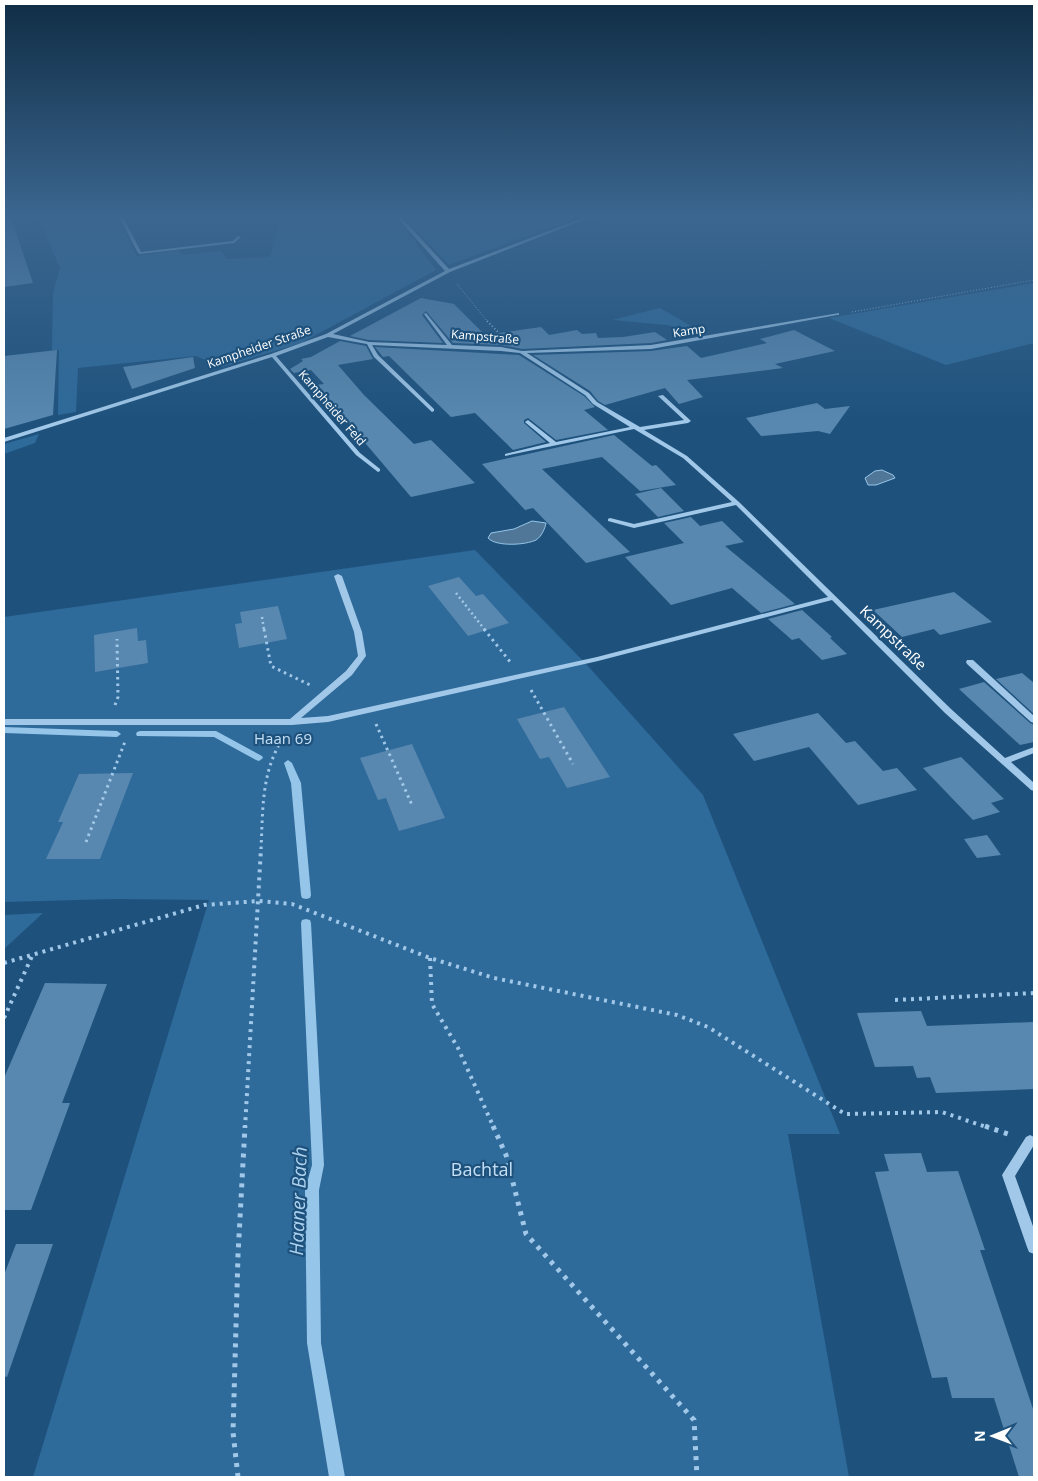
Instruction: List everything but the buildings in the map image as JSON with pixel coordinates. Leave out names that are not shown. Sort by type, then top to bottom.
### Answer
[{"type":"street","name":"Kampheider Straße","points":[[4,440],[273,355],[328,335],[423,284]]},
{"type":"street","points":[[426,314],[452,347]]},
{"type":"street","name":"Kamp","points":[[521,352],[651,348],[837,314]]},
{"type":"street","name":"Kampstraße","points":[[328,335],[369,343],[501,349],[521,352],[587,394],[595,403],[686,457],[737,503],[948,711],[1034,788]]},
{"type":"street","points":[[369,343],[376,356],[432,410]]},
{"type":"street","name":"Kampheider Feld","points":[[273,355],[358,454],[378,470]]},
{"type":"street","points":[[507,455],[638,428],[688,421],[661,396]]},
{"type":"street","points":[[528,422],[555,444]]},
{"type":"street","points":[[610,520],[634,526],[737,503]]},
{"type":"street","points":[[292,722],[349,673],[362,656],[358,632],[338,576]]},
{"type":"street","points":[[4,722],[292,722],[328,719],[598,659],[832,598]]},
{"type":"street","points":[[970,662],[1034,720]]},
{"type":"street","points":[[1005,761],[1034,750]]},
{"type":"street","points":[[1030,1141],[1008,1175],[1034,1247]]},
{"type":"path","points":[[458,284],[490,324],[521,352]]},
{"type":"path","points":[[837,314],[1010,284]]},
{"type":"path","points":[[456,593],[523,677],[573,764]]},
{"type":"path","points":[[262,617],[271,666],[326,693]]},
{"type":"path","points":[[108,722],[118,697],[117,639]]},
{"type":"path","points":[[370,710],[412,804]]},
{"type":"path","points":[[86,842],[133,722]]},
{"type":"path","points":[[238,1477],[233,1432],[238,1255],[265,780],[274,752],[292,722]]},
{"type":"path","points":[[4,962],[204,904],[259,901],[292,904],[430,958],[494,978],[677,1015],[708,1027],[845,1114],[942,1112],[1030,1141]]},
{"type":"path","points":[[4,1018],[33,953]]},
{"type":"path","points":[[430,958],[432,1004],[458,1048],[506,1155],[526,1234],[694,1420],[697,1477]]},
{"type":"path","points":[[894,1000],[1034,993]]},
{"type":"green space","points":[[55,284],[410,284],[301,343],[222,367],[196,356],[78,368],[76,412],[58,415],[59,350],[52,350],[53,293]]},
{"type":"green space","points":[[1034,284],[1034,343],[946,365],[829,318]]},
{"type":"green space","points":[[660,308],[698,330],[692,331],[667,325],[612,320]]},
{"type":"green space","points":[[39,434],[35,443],[4,454],[4,444]]},
{"type":"green space","name":"Bachtal","points":[[475,550],[588,666],[703,795],[840,1134],[788,1134],[849,1477],[33,1477],[209,900],[114,899],[4,902],[4,617]]},
{"type":"green space","points":[[43,913],[4,949],[4,915]]},
{"type":"shaded area","points":[[882,470],[893,475],[895,478],[876,485],[868,485],[865,478],[875,471]]},
{"type":"shaded area","points":[[532,521],[546,523],[540,537],[536,540],[525,543],[504,544],[497,543],[488,538],[491,533],[514,529]]},
{"type":"waterway","name":"Haaner Bach","points":[[4,730],[117,734]]},
{"type":"waterway","name":"Haaner Bach","points":[[140,734],[216,734],[259,758]]},
{"type":"waterway","name":"Haaner Bach","points":[[288,763],[296,783],[306,895]]},
{"type":"waterway","name":"Haaner Bach","points":[[306,923],[318,1165],[312,1190],[314,1343],[337,1477]]},
{"type":"park label","name":"Haan 69","points":[[283,739]]}]
